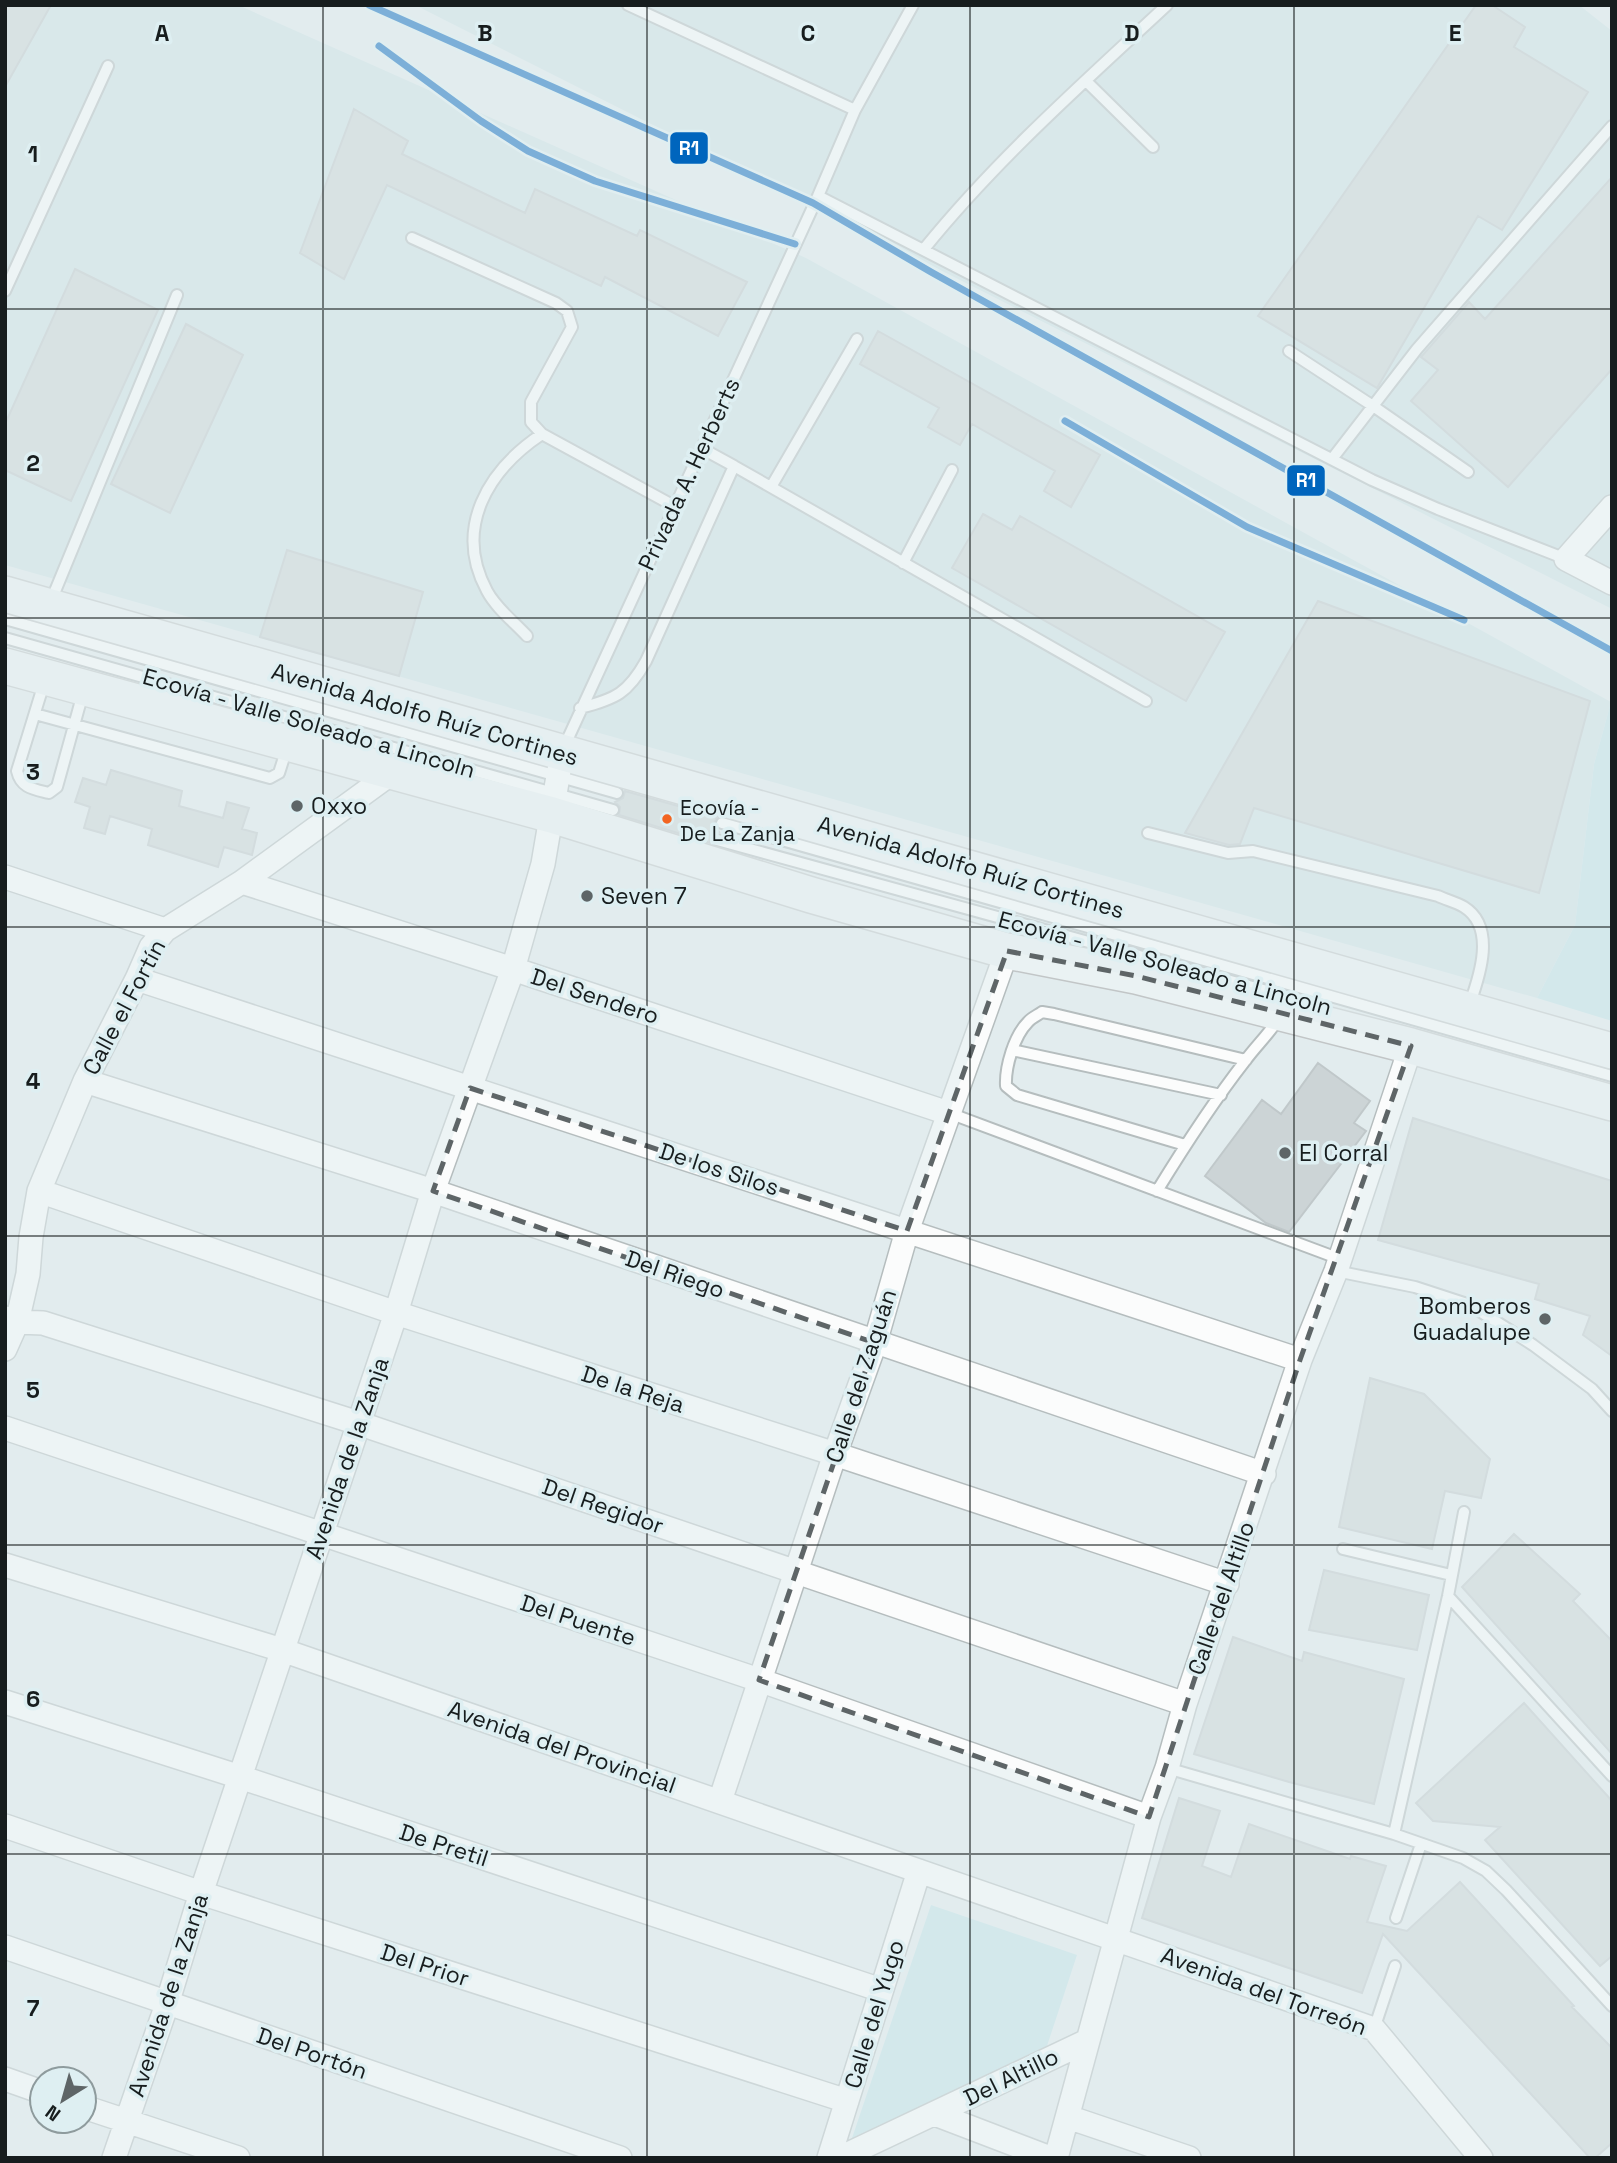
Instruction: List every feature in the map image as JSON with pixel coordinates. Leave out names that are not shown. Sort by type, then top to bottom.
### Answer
[{"type":"main road","name":"Avenida Adolfo Ruíz Cortines","points":[[5,594],[557,784],[811,895],[1007,951],[1290,1006],[1418,1048],[1612,1103]]},
{"type":"main road","name":"Avenida Adolfo Ruíz Cortines","points":[[15,666],[85,688],[393,772],[557,784],[1031,882],[1612,1051]]},
{"type":"main road","name":"Avenida Adolfo Ruíz Cortines","points":[[1418,1048],[1472,1084],[1612,1125]]},
{"type":"street","points":[[1612,507],[1566,559],[1612,583]]},
{"type":"street","name":"Calle el Fortín","points":[[5,1349],[11,1320],[28,1274],[39,1191],[85,1081],[151,947],[165,930],[242,882],[393,772]]},
{"type":"street","name":"Avenida de la Zanja","points":[[114,2158],[396,1313],[433,1191],[513,968],[543,864],[557,784]]},
{"type":"street","points":[[5,877],[165,930]]},
{"type":"street","name":"Del Sendero","points":[[242,882],[513,968],[947,1113]]},
{"type":"street","name":"Calle del Zaguán","points":[[720,1801],[835,1454],[875,1343],[906,1231],[1007,951]]},
{"type":"street","name":"De los Silos","points":[[137,979],[1300,1360]]},
{"type":"street","name":"Calle del Altillo","points":[[1056,2158],[1149,1817],[1167,1768],[1185,1704],[1300,1360],[1418,1048]]},
{"type":"street","name":"Del Riego","points":[[85,1081],[433,1191],[1264,1474]]},
{"type":"street","name":"De la Reja","points":[[39,1191],[396,1313],[1227,1584]]},
{"type":"street","name":"Del Regidor","points":[[11,1320],[43,1323],[358,1423],[1185,1704]]},
{"type":"street","name":"Del Puente","points":[[5,1428],[759,1680],[1149,1817]]},
{"type":"street","name":"Avenida del Provincial","points":[[5,1565],[282,1650],[1115,1938]]},
{"type":"street","name":"De Pretil","points":[[5,1702],[240,1777],[881,1990]]},
{"type":"street","name":"Del Prior","points":[[5,1826],[201,1893],[847,2101]]},
{"type":"street","name":"Calle del Yugo","points":[[828,2158],[919,1871]]},
{"type":"street","name":"Avenida del Torreón","points":[[1115,1938],[1374,2029],[1481,2158]]},
{"type":"street","name":"Del Portón","points":[[5,1947],[620,2158]]},
{"type":"street","name":"Del Altillo","points":[[840,2158],[1087,2041]]},
{"type":"street","points":[[5,2079],[28,2087]]},
{"type":"street","points":[[98,2112],[238,2158]]},
{"type":"street","name":"Del Altillo","points":[[935,2114],[1051,2158]]},
{"type":"street","points":[[1068,2117],[1189,2158]]},
{"type":"lane","points":[[628,5],[855,110]]},
{"type":"lane","name":"Privada A. Herberts","points":[[557,784],[580,708],[818,196],[855,110],[913,5]]},
{"type":"lane","points":[[924,249],[982,181],[1167,5]]},
{"type":"lane","points":[[5,290],[108,66]]},
{"type":"lane","points":[[1086,81],[1153,146]]},
{"type":"lane","points":[[1332,459],[1417,349],[1612,125]]},
{"type":"lane","points":[[818,196],[1332,459],[1438,509],[1566,559]]},
{"type":"lane","points":[[412,239],[556,303],[566,311],[572,327],[531,402],[531,422],[542,434],[674,506]]},
{"type":"lane","points":[[49,607],[177,295]]},
{"type":"lane","points":[[771,487],[857,339]]},
{"type":"lane","points":[[1289,351],[1468,472]]},
{"type":"lane","points":[[527,636],[488,594],[475,564],[475,519],[483,498],[500,469],[520,449],[542,434]]},
{"type":"lane","points":[[701,448],[1146,701]]},
{"type":"lane","points":[[580,708],[611,701],[625,691],[637,677],[734,466]]},
{"type":"lane","points":[[903,563],[952,470]]},
{"type":"lane","points":[[5,620],[557,784],[617,793]]},
{"type":"lane","points":[[15,666],[35,714],[17,771],[19,780],[25,787],[49,793],[57,787],[85,688]]},
{"type":"lane","name":"Ecovía - Valle Soleado a Lincoln","points":[[15,666],[557,784],[613,810]]},
{"type":"lane","points":[[35,714],[270,778],[279,773],[288,743]]},
{"type":"lane","points":[[722,822],[1612,1076]]},
{"type":"lane","points":[[1148,833],[1228,853],[1253,851],[1438,896],[1465,907],[1478,921],[1483,939],[1477,982],[1468,1009]]},
{"type":"lane","name":"Ecovía - Valle Soleado a Lincoln","points":[[718,840],[1290,1006]]},
{"type":"lane","points":[[1157,1191],[1185,1145],[1246,1060],[1290,1006]]},
{"type":"lane","name":"Ecovía - Valle Soleado a Lincoln","points":[[1324,1006],[1612,1088]]},
{"type":"lane","points":[[1185,1145],[1017,1096],[1006,1086],[1005,1072],[1012,1050],[1027,1022],[1042,1012],[1246,1060]]},
{"type":"lane","points":[[1012,1050],[1221,1095]]},
{"type":"lane","points":[[947,1113],[1157,1191],[1338,1265],[1470,1305],[1533,1345],[1592,1390],[1612,1411]]},
{"type":"lane","points":[[1394,1834],[1448,1596],[1464,1512]]},
{"type":"lane","points":[[1343,1549],[1451,1575]]},
{"type":"lane","points":[[1448,1596],[1612,1776]]},
{"type":"lane","points":[[1167,1768],[1394,1834],[1463,1858],[1486,1871],[1506,1890],[1610,2001]]},
{"type":"lane","points":[[1396,1919],[1421,1844]]},
{"type":"lane","points":[[1374,2029],[1395,1966]]},
{"type":"highlighted area","points":[[1007,951],[1136,976],[1411,1046],[1300,1360],[1149,1817],[759,1680],[875,1343],[433,1191],[470,1088],[907,1231]]},
{"type":"shaded area","points":[[5,5],[238,5],[806,258],[1611,702],[1594,764],[1575,925],[1537,998],[5,565]]},
{"type":"shaded area","points":[[415,5],[1579,5],[1612,31],[1612,609]]},
{"type":"shaded area","points":[[1611,702],[1612,1021],[1537,998],[1575,925],[1594,764]]},
{"type":"shaded area","points":[[931,1905],[1077,1955],[1045,2052],[851,2141]]},
{"type":"building","points":[[5,5],[51,5],[5,87]]},
{"type":"building","points":[[1476,5],[1492,5],[1525,27],[1514,47],[1588,92],[1502,230],[1478,216],[1377,388],[1258,316]]},
{"type":"building","points":[[354,109],[408,141],[402,154],[525,213],[535,189],[637,236],[640,230],[747,282],[718,336],[605,277],[601,286],[387,185],[344,279],[300,253]]},
{"type":"building","points":[[1612,177],[1612,369],[1508,487],[1411,401],[1438,370],[1421,357],[1469,302],[1485,319]]},
{"type":"building","points":[[75,269],[158,310],[71,501],[5,470],[5,424]]},
{"type":"building","points":[[186,324],[243,355],[170,513],[111,484]]},
{"type":"building","points":[[878,331],[1100,455],[1071,507],[1044,491],[1055,471],[972,424],[960,445],[928,427],[939,408],[860,364]]},
{"type":"building","points":[[983,514],[1012,530],[1020,516],[1225,632],[1186,701],[952,568]]},
{"type":"building","points":[[287,550],[423,592],[399,676],[260,637]]},
{"type":"building","points":[[1318,601],[1590,701],[1539,893],[1254,808],[1240,844],[1229,845],[1185,833]]},
{"type":"building","points":[[111,770],[182,791],[179,806],[223,818],[227,802],[249,808],[242,829],[257,833],[252,855],[224,847],[218,867],[148,845],[152,829],[110,816],[105,834],[84,828],[90,807],[75,802],[83,778],[106,785]]},
{"type":"building","name":"Ecovía - De La Zanja","points":[[625,791],[717,817],[714,824],[719,832],[711,835],[710,843],[619,815],[620,807],[615,802],[623,798]]},
{"type":"building","name":"El Corral","points":[[1318,1063],[1370,1101],[1354,1123],[1366,1131],[1289,1232],[1266,1223],[1205,1176],[1262,1100],[1281,1114]]},
{"type":"building","points":[[1413,1118],[1612,1181],[1612,1356],[1583,1335],[1590,1316],[1535,1299],[1539,1284],[1378,1240]]},
{"type":"building","points":[[1370,1378],[1424,1394],[1490,1459],[1481,1498],[1445,1491],[1432,1549],[1339,1527]]},
{"type":"building","points":[[1514,1534],[1580,1594],[1573,1601],[1612,1641],[1612,1754],[1462,1587]]},
{"type":"building","points":[[1324,1570],[1429,1595],[1417,1650],[1309,1630]]},
{"type":"building","points":[[1233,1637],[1302,1661],[1304,1652],[1404,1679],[1374,1804],[1194,1754]]},
{"type":"building","points":[[1524,1703],[1612,1801],[1612,1956],[1600,1966],[1485,1840],[1500,1827],[1433,1821],[1416,1803]]},
{"type":"building","points":[[1179,1798],[1220,1811],[1202,1866],[1231,1877],[1249,1824],[1350,1859],[1351,1856],[1386,1866],[1367,1922],[1407,1931],[1460,1882],[1612,2048],[1612,2143],[1595,2158],[1590,2158],[1383,1934],[1362,1993],[1142,1918]]},
{"type":"transit line","name":"R1","points":[[369,5],[813,203],[931,272],[1612,651]]},
{"type":"transit line","name":"R1","points":[[379,46],[481,121],[528,151],[595,181],[795,244]]},
{"type":"transit line","name":"R1","points":[[1065,421],[1247,527],[1464,620]]},
{"type":"place","name":"Oxxo","points":[[297,806]]},
{"type":"place","name":"Ecovía - De La Zanja","points":[[667,819]]},
{"type":"place","name":"Seven 7","points":[[587,896]]},
{"type":"place","name":"El Corral","points":[[1285,1153]]},
{"type":"place","name":"Bomberos Guadalupe","points":[[1545,1319]]}]
